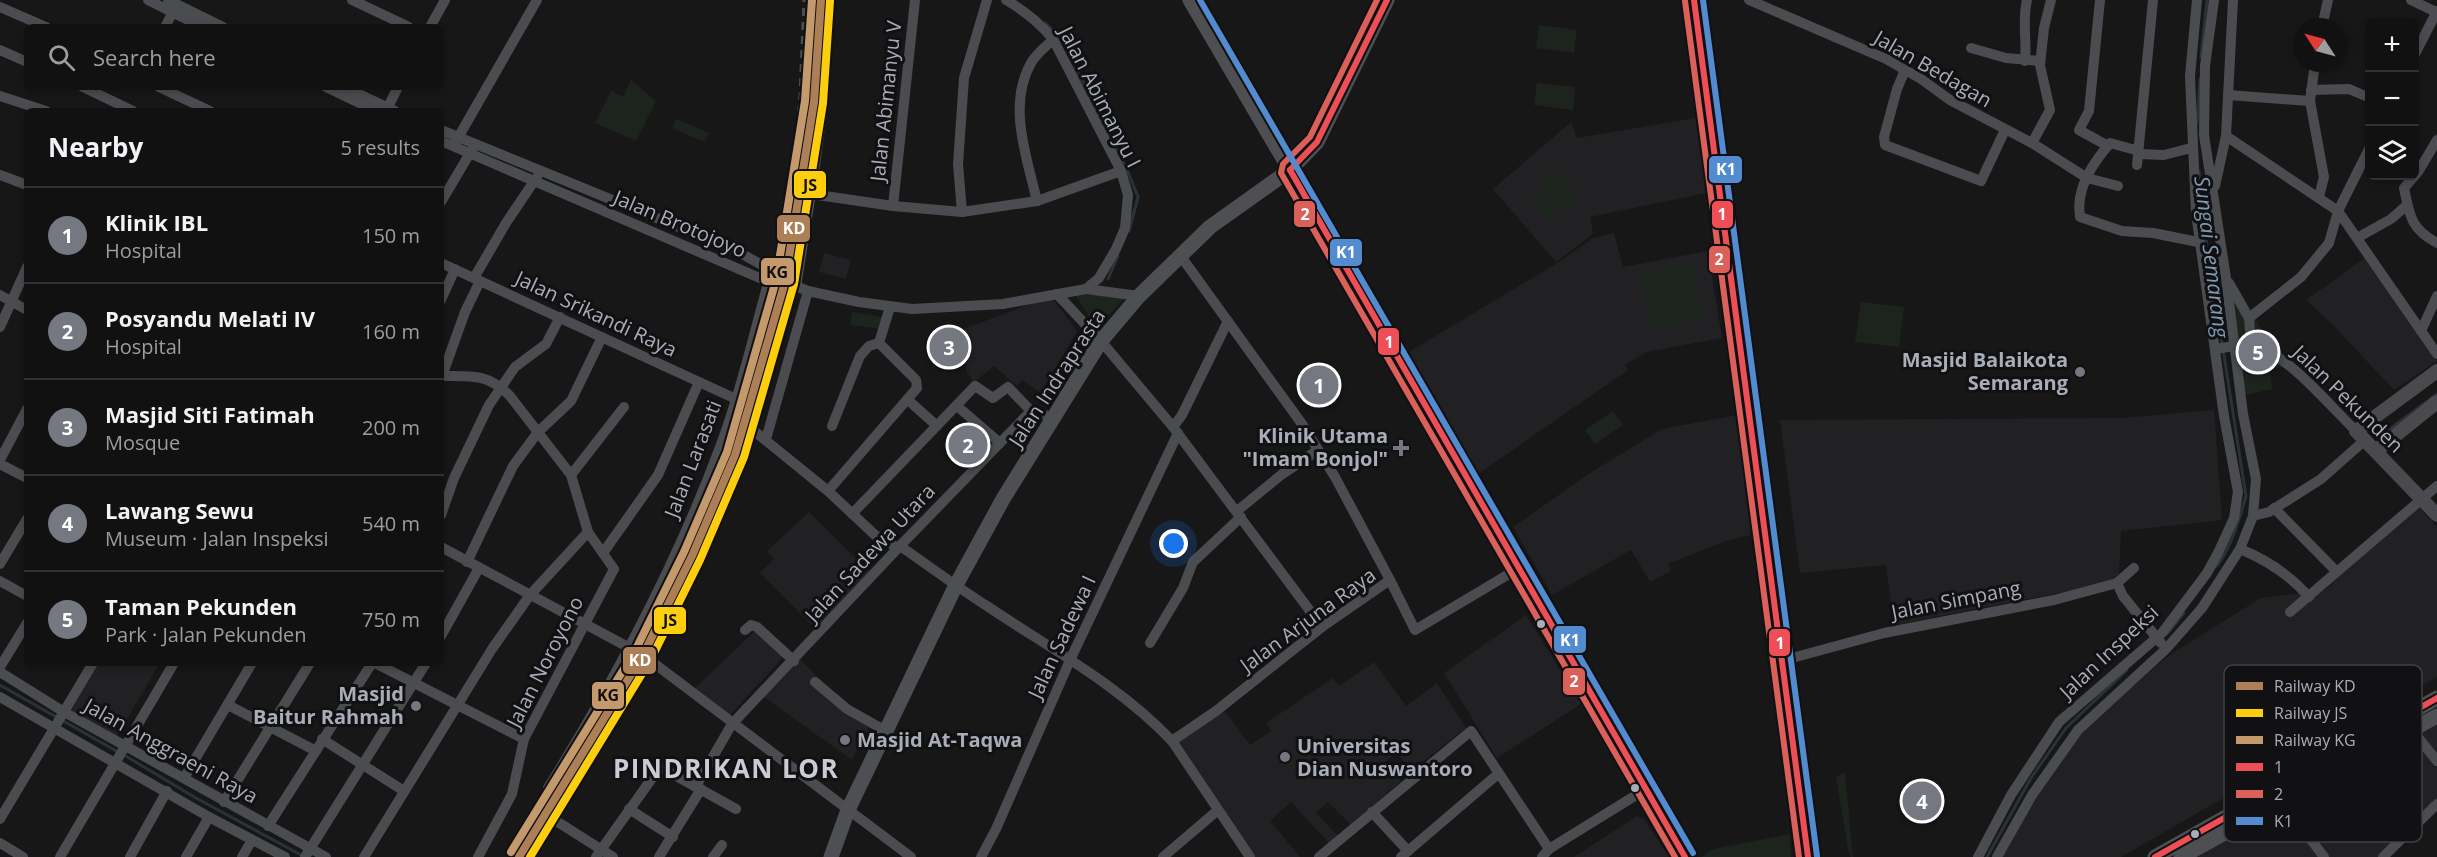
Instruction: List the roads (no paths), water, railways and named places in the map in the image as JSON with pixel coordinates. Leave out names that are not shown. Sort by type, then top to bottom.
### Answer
[{"type":"main road","points":[[1190,0],[1685,857]]},
{"type":"main road","name":"Jalan Indraprasta","points":[[831,857],[848,810],[956,585],[1003,499],[1101,341],[1139,296],[1222,216],[1290,170],[1317,142],[1388,0]]},
{"type":"main road","points":[[1694,0],[1803,834],[1808,857]]},
{"type":"main road","points":[[2360,436],[2437,371]]},
{"type":"main road","points":[[2376,451],[2437,402]]},
{"type":"main road","name":"Jalan Pekunden","points":[[2360,436],[2437,515]]},
{"type":"main road","points":[[2422,706],[2437,698]]},
{"type":"main road","points":[[2422,724],[2437,716]]},
{"type":"main road","points":[[2155,857],[2224,818]]},
{"type":"main road","points":[[1799,857],[1803,834]]},
{"type":"main road","points":[[2181,857],[2203,852],[2224,839]]},
{"type":"street","points":[[148,0],[174,4],[200,24]]},
{"type":"street","points":[[354,0],[403,24]]},
{"type":"street","points":[[432,24],[445,0]]},
{"type":"street","points":[[456,142],[537,0]]},
{"type":"street","points":[[796,287],[825,89],[828,0]]},
{"type":"street","name":"Jalan Abimanyu V","points":[[893,206],[915,0]]},
{"type":"street","points":[[962,212],[958,164],[964,78],[987,0]]},
{"type":"street","name":"Jalan Abimanyu I","points":[[1006,0],[1041,24],[1053,39],[1121,171],[1128,195],[1125,228],[1105,270],[1086,289]]},
{"type":"street","name":"Jalan Bedagan","points":[[1749,0],[1886,59],[1950,100],[2032,143],[2087,178],[2118,186]]},
{"type":"street","points":[[2025,61],[2027,31],[2023,16],[2027,0]]},
{"type":"street","points":[[2032,143],[2050,110],[2049,96],[2040,61],[2044,28],[2051,0]]},
{"type":"street","points":[[2100,0],[2089,111],[2079,130],[2108,146]]},
{"type":"street","points":[[2138,157],[2153,0]]},
{"type":"street","name":"Jalan Inspeksi","points":[[1978,857],[2011,795],[2059,722],[2161,644],[2207,573],[2234,518],[2238,492],[2225,416],[2225,347],[2199,247],[2192,148],[2190,76],[2198,0]]},
{"type":"street","points":[[1997,857],[2032,795],[2078,730],[2161,644],[2202,608],[2240,549],[2253,516],[2256,479],[2225,347],[2226,278],[2214,192],[2205,149],[2207,43],[2214,0]]},
{"type":"street","points":[[2214,192],[2226,136],[2233,0]]},
{"type":"street","points":[[2324,18],[2328,0]]},
{"type":"street","points":[[2411,0],[2437,11],[2419,48]]},
{"type":"street","points":[[166,24],[174,4]]},
{"type":"street","points":[[0,7],[39,24]]},
{"type":"street","points":[[1036,201],[1023,145],[1020,109],[1025,74],[1033,60],[1053,39]]},
{"type":"street","points":[[1971,48],[1993,55],[2025,61],[2040,61]]},
{"type":"street","points":[[0,50],[24,61]]},
{"type":"street","points":[[1905,70],[1897,89],[1884,137],[1885,145],[1981,181],[2005,130]]},
{"type":"street","points":[[2314,72],[2310,101],[2324,177],[2319,197]]},
{"type":"street","points":[[2312,90],[2349,89],[2365,96]]},
{"type":"street","points":[[89,90],[127,108]]},
{"type":"street","points":[[167,90],[204,108]]},
{"type":"street","points":[[332,90],[370,108]]},
{"type":"street","points":[[350,90],[385,108]]},
{"type":"street","points":[[390,108],[397,90]]},
{"type":"street","points":[[2228,95],[2310,101]]},
{"type":"street","points":[[0,96],[37,108]]},
{"type":"street","points":[[109,108],[113,101]]},
{"type":"street","name":"Jalan Brotojoyo","points":[[444,132],[456,142],[538,176],[605,197],[735,250],[767,268],[770,276],[762,279],[600,208],[538,176]]},
{"type":"street","points":[[2226,136],[2338,211],[2437,354]]},
{"type":"street","points":[[2437,140],[2418,172],[2404,186],[2407,205],[2414,225],[2426,237],[2437,243]]},
{"type":"street","name":"Jalan Brotojoyo","points":[[444,141],[456,142]]},
{"type":"street","points":[[2192,148],[2138,157],[2112,142],[2080,192],[2079,210],[2081,218],[2122,231],[2153,233],[2199,247]]},
{"type":"street","points":[[444,197],[472,149]]},
{"type":"street","points":[[2249,318],[2301,277],[2322,252],[2334,232],[2338,211],[2365,157]]},
{"type":"street","points":[[811,194],[893,206],[962,212],[1036,201],[1121,171]]},
{"type":"street","points":[[0,175],[24,184]]},
{"type":"street","points":[[444,370],[477,280],[506,223],[538,176]]},
{"type":"street","points":[[600,208],[605,197]]},
{"type":"street","points":[[2357,238],[2391,219],[2407,205]]},
{"type":"street","points":[[730,264],[735,250]]},
{"type":"street","points":[[1180,255],[1318,450],[1390,580]]},
{"type":"street","name":"Jalan Srikandi Raya","points":[[444,264],[736,399]]},
{"type":"street","points":[[444,293],[455,269]]},
{"type":"street","points":[[0,327],[24,274]]},
{"type":"street","points":[[770,276],[808,291],[912,309],[978,307],[1086,289],[1139,296]]},
{"type":"street","name":"Jalan Larasati","points":[[548,788],[618,671],[687,526],[720,446],[736,399],[770,276]]},
{"type":"street","points":[[2225,347],[2251,343],[2249,318],[2226,278]]},
{"type":"street","points":[[766,439],[808,291]]},
{"type":"street","points":[[1057,294],[1101,341],[1176,430],[1322,627]]},
{"type":"street","points":[[0,295],[24,308]]},
{"type":"street","points":[[2421,331],[2437,296]]},
{"type":"street","points":[[879,343],[890,307]]},
{"type":"street","points":[[444,506],[479,422],[515,367],[546,344],[560,317]]},
{"type":"street","name":"Jalan Sadewa I","points":[[981,857],[996,829],[1182,415],[1228,321]]},
{"type":"street","points":[[467,562],[513,465],[538,432],[571,401],[602,337]]},
{"type":"street","points":[[828,491],[917,388],[916,380],[879,343]]},
{"type":"street","points":[[832,426],[860,356],[869,346],[879,343]]},
{"type":"street","name":"Jalan Pekunden","points":[[2251,343],[2263,347],[2290,366],[2360,436]]},
{"type":"street","points":[[444,376],[483,377],[501,387],[571,475],[588,532],[603,553],[658,475],[699,382]]},
{"type":"street","points":[[852,514],[975,386],[992,398],[1006,387],[1031,411],[1055,418]]},
{"type":"street","points":[[908,400],[937,426]]},
{"type":"street","points":[[957,406],[1000,443]]},
{"type":"street","points":[[571,475],[624,407]]},
{"type":"street","name":"Jalan Sadewa Utara","points":[[659,857],[673,837],[732,724],[1031,411]]},
{"type":"street","points":[[2225,416],[2241,414]]},
{"type":"street","points":[[24,415],[0,462],[24,476]]},
{"type":"street","points":[[530,857],[683,596],[753,430],[828,491],[875,535],[899,547],[1071,658],[1133,704],[1172,741],[1250,857]]},
{"type":"street","points":[[2253,516],[2274,508],[2322,479],[2360,436]]},
{"type":"street","points":[[1150,643],[1184,588],[1193,562],[1239,514],[1281,476],[1318,450]]},
{"type":"street","points":[[2290,612],[2437,486]]},
{"type":"street","points":[[2274,508],[2337,572]]},
{"type":"street","points":[[0,564],[24,524]]},
{"type":"street","points":[[364,857],[492,649],[530,595],[588,532]]},
{"type":"street","points":[[2240,549],[2263,558],[2291,579],[2309,597]]},
{"type":"street","points":[[444,550],[646,658],[911,857]]},
{"type":"street","name":"Jalan Noroyono","points":[[477,857],[512,794],[524,740],[613,572],[612,563],[603,553]]},
{"type":"street","points":[[444,631],[479,568]]},
{"type":"street","name":"Jalan Arjuna Raya","points":[[1172,741],[1216,711],[1322,627],[1390,580],[1415,630],[1519,568]]},
{"type":"street","name":"Jalan Simpang","points":[[1781,661],[1884,633],[2054,600],[2117,583],[2134,568]]},
{"type":"street","points":[[0,581],[24,594]]},
{"type":"street","points":[[2117,583],[2123,596],[2161,644]]},
{"type":"street","points":[[744,630],[751,625],[757,627],[794,661]]},
{"type":"street","points":[[0,667],[24,628]]},
{"type":"street","points":[[0,819],[91,666]]},
{"type":"street","points":[[60,857],[172,666]]},
{"type":"street","points":[[184,778],[250,666]]},
{"type":"street","points":[[224,802],[308,666]]},
{"type":"street","points":[[268,826],[322,739],[372,666]]},
{"type":"street","points":[[380,666],[524,740]]},
{"type":"street","points":[[308,852],[424,666]]},
{"type":"street","name":"Jalan Anggraeni Raya","points":[[0,672],[63,713],[184,778],[268,826],[308,852],[326,857]]},
{"type":"street","points":[[815,682],[848,709],[886,731]]},
{"type":"street","name":"Jalan Anggraeni Raya","points":[[0,697],[116,761],[209,817],[285,857]]},
{"type":"street","points":[[228,705],[316,752]]},
{"type":"street","points":[[1319,857],[1471,731],[1545,853],[1646,789]]},
{"type":"street","points":[[322,739],[404,791]]},
{"type":"street","points":[[2422,742],[2437,761]]},
{"type":"street","points":[[598,853],[660,768],[736,809]]},
{"type":"street","points":[[1372,812],[1405,854],[1498,774]]},
{"type":"street","points":[[130,857],[166,791]]},
{"type":"street","points":[[2422,819],[2437,804]]},
{"type":"street","points":[[629,809],[673,837]]},
{"type":"street","points":[[1163,857],[1218,810]]},
{"type":"street","points":[[186,857],[209,817]]},
{"type":"street","points":[[553,819],[598,853],[613,857]]},
{"type":"street","points":[[242,857],[252,840]]},
{"type":"street","points":[[2313,842],[2324,857]]},
{"type":"street","points":[[2383,857],[2398,842]]},
{"type":"street","points":[[0,843],[20,856]]},
{"type":"street","points":[[713,857],[722,844]]},
{"type":"waterway","name":"Sungai Semarang","points":[[2201,57],[2207,0]]},
{"type":"waterway","points":[[1045,23],[1061,38],[1128,172],[1138,197],[1129,231]]},
{"type":"waterway","name":"Sungai Semarang","points":[[2197,123],[2200,79]]},
{"type":"waterway","name":"Sungai Semarang","points":[[2199,171],[2207,247],[2246,496],[2231,541],[2217,566]]},
{"type":"waterway","points":[[1108,279],[1118,256]]},
{"type":"waterway","points":[[2383,434],[2437,394]]},
{"type":"waterway","name":"Sungai Semarang","points":[[2167,634],[2184,613]]},
{"type":"waterway","name":"Sungai Semarang","points":[[1987,857],[2031,778],[2066,728],[2127,670]]},
{"type":"waterway","points":[[0,685],[118,752]]},
{"type":"waterway","points":[[124,755],[196,798],[303,856]]},
{"type":"railway","points":[[776,252],[796,139],[804,0]]},
{"type":"rail line","name":"KG","points":[[511,852],[635,651],[684,552],[727,452],[776,280],[805,101],[812,0]]},
{"type":"rail line","name":"KD","points":[[519,857],[643,655],[692,556],[735,455],[785,282],[814,102],[821,0]]},
{"type":"rail line","name":"JS","points":[[530,857],[651,659],[700,560],[744,457],[794,284],[823,103],[830,1]]},
{"type":"place","name":"Masjid Siti Fatimah","points":[[949,347]]},
{"type":"place","name":"Taman Pekunden","points":[[2258,352]]},
{"type":"place","name":"Masjid Balaikota Semarang","points":[[2080,372]]},
{"type":"place","name":"Klinik IBL","points":[[1319,385]]},
{"type":"place","name":"Posyandu Melati IV","points":[[968,445]]},
{"type":"place","name":"Klinik Utama \"Imam Bonjol\"","points":[[1401,448]]},
{"type":"place","name":"Masjid Baitur Rahmah","points":[[416,706]]},
{"type":"place","name":"Masjid At-Taqwa","points":[[845,740]]},
{"type":"place","name":"Universitas Dian Nuswantoro","points":[[1285,757]]},
{"type":"place","name":"Lawang Sewu","points":[[1922,801]]},
{"type":"district","name":"PINDRIKAN LOR","points":[[726,769]]}]
